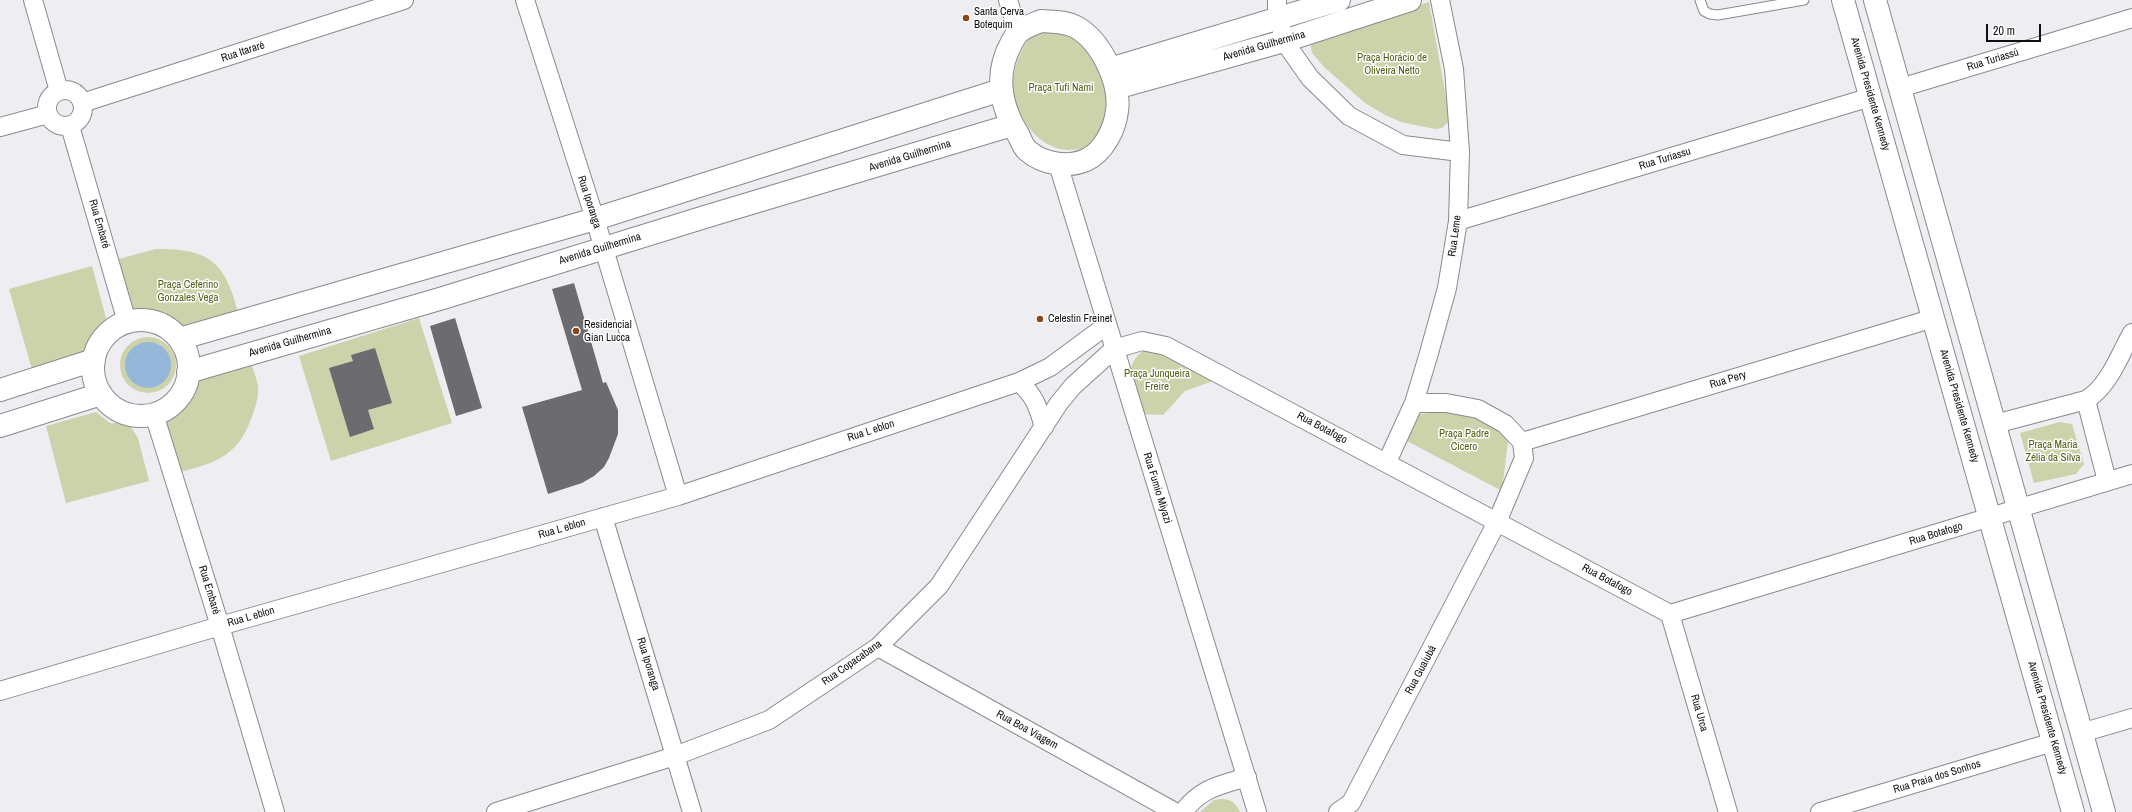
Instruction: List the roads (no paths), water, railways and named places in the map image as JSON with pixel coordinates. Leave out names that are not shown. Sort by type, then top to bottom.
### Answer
[{"type":"street","points":[[34,0],[59,91]]},
{"type":"street","name":"Rua Itararé","points":[[82,103],[404,0]]},
{"type":"street","name":"Rua Iporanga","points":[[525,0],[595,219],[678,496]]},
{"type":"street","points":[[1008,0],[1018,32]]},
{"type":"street","name":"Avenida Guilhermina","points":[[1113,79],[1278,9],[1339,0]]},
{"type":"street","name":"Avenida Guilhermina","points":[[1113,79],[1284,41],[1410,0]]},
{"type":"street","name":"Rua Leme","points":[[1387,462],[1414,403],[1447,288],[1458,221],[1460,152],[1454,69],[1440,0]]},
{"type":"street","name":"Avenida Presidente Kennedy","points":[[1844,0],[2073,812]]},
{"type":"street","points":[[1875,0],[2104,812]]},
{"type":"street","points":[[1278,9],[1284,41],[1310,78],[1349,116],[1403,145],[1460,152]]},
{"type":"street","name":"Rua Turiassú","points":[[1900,88],[2132,18]]},
{"type":"street","points":[[1041,21],[1061,22],[1077,28],[1096,45],[1113,79],[1118,102],[1115,124],[1103,146],[1086,160],[1058,164],[1042,159],[1028,151],[1012,126],[1005,108],[1001,90],[1001,66],[1018,32],[1041,21]]},
{"type":"street","points":[[179,339],[595,219],[1001,90]]},
{"type":"street","points":[[59,91],[73,92],[82,103],[80,117],[70,126],[56,124],[51,120],[48,114],[49,100],[59,91]]},
{"type":"street","name":"Rua Turiassu","points":[[1458,221],[1871,97]]},
{"type":"street","points":[[0,127],[48,114]]},
{"type":"street","name":"Rua Embaré","points":[[70,126],[127,322]]},
{"type":"street","name":"Avenida Guilhermina","points":[[188,372],[443,298],[603,248],[1012,126]]},
{"type":"street","name":"Rua Fumio Miyazi","points":[[1058,164],[1257,812]]},
{"type":"street","name":"Rua Pery","points":[[1522,442],[1934,318]]},
{"type":"street","points":[[142,320],[156,322],[169,329],[179,339],[188,360],[188,372],[185,386],[178,398],[167,408],[154,414],[139,416],[124,413],[111,405],[101,394],[96,384],[94,360],[98,347],[105,336],[115,327],[127,322],[142,320]]},
{"type":"street","name":"Rua L eblon","points":[[0,691],[220,626],[678,496],[1019,382],[1050,367],[1107,325]]},
{"type":"street","points":[[1995,424],[2086,400],[2097,394],[2103,386],[2132,333]]},
{"type":"street","name":"Rua Botafogo","points":[[1114,349],[1142,341],[1166,346],[1387,462],[1670,614],[2018,510],[2132,474]]},
{"type":"street","name":"Rua Copacabana","points":[[496,812],[675,756],[769,720],[878,647],[939,586],[1059,403],[1073,386],[1114,349]]},
{"type":"street","points":[[0,390],[94,360]]},
{"type":"street","points":[[1019,382],[1034,398],[1044,427]]},
{"type":"street","points":[[0,426],[101,394]]},
{"type":"street","points":[[2086,400],[2107,481]]},
{"type":"street","points":[[1414,403],[1446,403],[1478,409],[1505,424],[1522,442],[1524,458],[1497,522]]},
{"type":"street","name":"Rua Embaré","points":[[154,414],[220,626],[275,812]]},
{"type":"street","name":"Rua Iporanga","points":[[603,517],[692,812]]},
{"type":"street","name":"Rua Guaiubá","points":[[1338,812],[1351,803],[1497,522]]},
{"type":"street","name":"Rua Urca","points":[[1670,614],[1728,812]]},
{"type":"street","name":"Rua Boa Viagem","points":[[878,647],[1175,812]]},
{"type":"street","points":[[2081,733],[2132,718]]},
{"type":"street","name":"Rua Praia dos Sonhos","points":[[1820,812],[2053,742]]},
{"type":"street","points":[[1183,812],[1192,800],[1209,789],[1247,777]]},
{"type":"lane","points":[[1700,0],[1704,11],[1710,14],[1718,15],[1804,0]]},
{"type":"water","points":[[143,342],[153,342],[161,346],[167,352],[171,360],[171,370],[167,378],[161,384],[153,388],[143,388],[135,384],[129,378],[125,370],[125,360],[129,352],[135,346]]},
{"type":"place","name":"Santa Cerva Botequim","points":[[966,18]]},
{"type":"place","name":"Celestin Freinet","points":[[1040,319]]},
{"type":"place","name":"Residencial Gian Lucca","points":[[576,331]]},
{"type":"park label","name":"Praça Horácio de Oliveira Netto","points":[[1392,64]]},
{"type":"park label","name":"Praça Tufi Nami","points":[[1061,88]]},
{"type":"park label","name":"Praça Ceferino Gonzales Vega","points":[[188,291]]},
{"type":"park label","name":"Praça Junqueira Freire","points":[[1157,380]]},
{"type":"park label","name":"Praça Padre Cícero","points":[[1464,440]]},
{"type":"park label","name":"Praça Maria Zélia da Silva","points":[[2053,451]]}]
